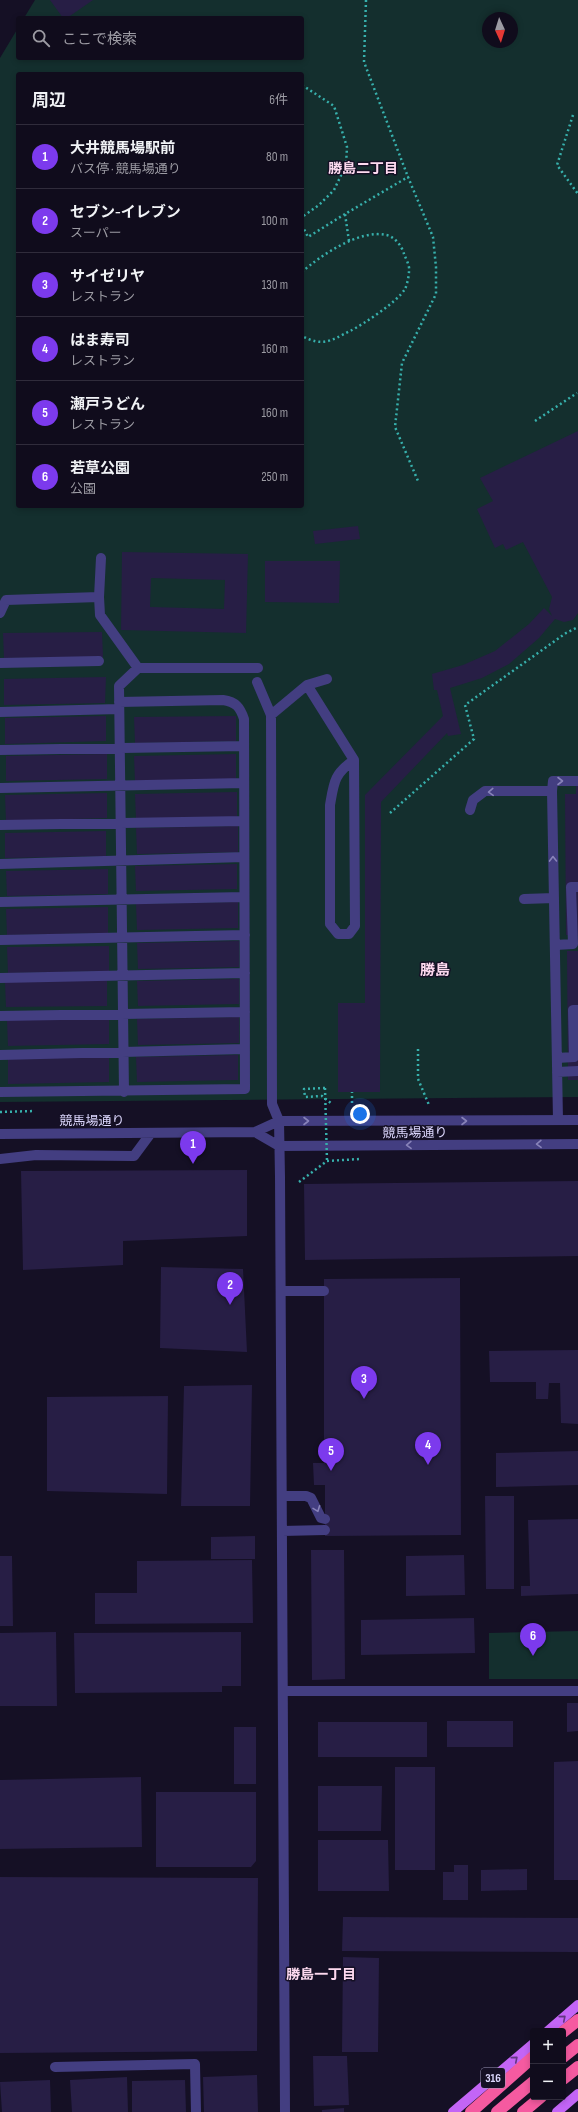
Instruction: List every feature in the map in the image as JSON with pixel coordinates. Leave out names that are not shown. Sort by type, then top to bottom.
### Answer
[{"type":"highway","points":[[566,2030],[578,2020]]},
{"type":"highway","points":[[566,2054],[578,2044]]},
{"type":"highway","points":[[471,2112],[530,2060]]},
{"type":"highway","points":[[566,2077],[578,2067]]},
{"type":"highway","points":[[497,2112],[530,2084]]},
{"type":"highway","points":[[523,2112],[537,2100]]},
{"type":"main road","points":[[552,2028],[578,2006]]},
{"type":"main road","name":"316","points":[[453,2112],[530,2047]]},
{"type":"main road","points":[[557,2112],[578,2094]]},
{"type":"street","points":[[100,558],[100,615],[138,668]]},
{"type":"street","points":[[0,614],[6,600],[99,597]]},
{"type":"street","points":[[0,663],[99,661]]},
{"type":"street","points":[[124,1092],[119,686],[138,668],[258,668]]},
{"type":"street","points":[[271,715],[307,685],[327,679]]},
{"type":"street","points":[[257,682],[271,715],[272,1104],[279,1121],[284,1692],[285,2112]]},
{"type":"street","points":[[307,685],[354,760],[355,926],[349,934],[338,934],[330,924],[330,805],[333,786],[340,770],[354,760]]},
{"type":"street","points":[[0,712],[232,702],[240,708],[244,719],[245,935],[245,1089],[124,1092],[0,1092]]},
{"type":"street","points":[[0,750],[244,746]]},
{"type":"street","points":[[558,1120],[552,781],[578,781]]},
{"type":"street","points":[[0,788],[244,783]]},
{"type":"street","points":[[470,810],[473,800],[485,792],[552,791]]},
{"type":"street","points":[[0,826],[244,820]]},
{"type":"street","points":[[0,864],[244,857]]},
{"type":"street","points":[[555,945],[573,944],[571,887],[578,887]]},
{"type":"street","points":[[0,902],[244,897]]},
{"type":"street","points":[[524,899],[554,898]]},
{"type":"street","points":[[0,940],[245,935]]},
{"type":"street","points":[[0,978],[245,973]]},
{"type":"street","points":[[557,1058],[574,1057],[573,1010],[578,1010]]},
{"type":"street","points":[[0,1016],[245,1012]]},
{"type":"street","points":[[0,1055],[245,1049]]},
{"type":"street","points":[[557,1072],[578,1071]]},
{"type":"street","name":"競馬場通り","points":[[0,1134],[255,1132],[279,1121],[578,1120]]},
{"type":"street","points":[[255,1132],[279,1146]]},
{"type":"street","points":[[0,1159],[36,1155],[134,1156],[150,1133]]},
{"type":"street","name":"競馬場通り","points":[[279,1146],[578,1144]]},
{"type":"street","points":[[281,1291],[324,1291]]},
{"type":"street","points":[[282,1496],[306,1496],[311,1498],[321,1518],[325,1519]]},
{"type":"street","points":[[282,1530],[325,1530]]},
{"type":"street","points":[[284,1692],[578,1691]]},
{"type":"street","points":[[56,2067],[195,2064],[196,2112]]},
{"type":"path","points":[[366,0],[364,62],[408,177],[433,237],[436,267],[436,294],[402,363],[396,428],[418,481]]},
{"type":"path","points":[[304,86],[334,106],[347,146],[346,165],[334,190],[320,205],[304,216]]},
{"type":"path","points":[[573,115],[556,165],[578,194]]},
{"type":"path","points":[[304,229],[308,237],[408,177]]},
{"type":"path","points":[[345,214],[349,241]]},
{"type":"path","points":[[304,270],[311,264],[349,241],[369,234],[388,235],[402,246],[410,269],[405,288],[386,307],[356,329],[325,343],[312,341],[304,337]]},
{"type":"path","points":[[535,421],[577,393]]},
{"type":"path","points":[[390,813],[474,739],[465,705],[560,637],[578,627]]},
{"type":"path","points":[[418,1049],[418,1079],[429,1105]]},
{"type":"path","points":[[327,1161],[325,1088],[304,1089],[305,1097],[322,1096],[332,1104]]},
{"type":"path","points":[[352,1092],[352,1103]]},
{"type":"path","points":[[0,1112],[34,1111]]},
{"type":"path","points":[[299,1182],[327,1161],[359,1159]]},
{"type":"green space","points":[[35,0],[578,0],[578,1097],[0,1102],[0,58],[16,31],[16,60],[304,60],[304,16],[25,16]]},
{"type":"green space","points":[[578,1631],[578,1679],[489,1679],[489,1633]]},
{"type":"building","points":[[50,0],[93,0],[70,16],[62,16]]},
{"type":"building","points":[[578,431],[578,613],[573,620],[564,622],[555,619],[539,638],[509,664],[482,678],[450,688],[461,734],[448,736],[447,733],[381,802],[380,1092],[338,1092],[338,1003],[365,1003],[365,795],[443,716],[437,690],[434,690],[432,674],[463,665],[495,651],[529,624],[544,608],[552,616],[549,609],[552,597],[523,542],[506,550],[503,544],[495,548],[477,509],[493,501],[480,478]]},
{"type":"building","points":[[358,526],[360,539],[315,544],[313,531]]},
{"type":"building","points":[[122,552],[248,554],[246,633],[121,630]],"holes":[[[151,578],[225,580],[224,609],[150,607]]]},
{"type":"building","points":[[265,561],[340,561],[339,603],[265,602]]},
{"type":"building","points":[[102,632],[103,657],[4,658],[3,633]]},
{"type":"building","points":[[106,677],[105,703],[4,705],[4,679]]},
{"type":"building","points":[[106,716],[106,741],[5,744],[5,718]]},
{"type":"building","points":[[236,716],[236,741],[135,743],[134,717]]},
{"type":"building","points":[[107,754],[107,779],[6,781],[6,756]]},
{"type":"building","points":[[236,754],[236,780],[135,782],[134,756]]},
{"type":"building","points":[[576,783],[578,783],[578,935],[566,935],[565,794],[576,794]]},
{"type":"building","points":[[237,792],[237,817],[136,819],[135,794]]},
{"type":"building","points":[[107,793],[107,818],[6,821],[5,795]]},
{"type":"building","points":[[238,826],[238,852],[137,854],[136,828]]},
{"type":"building","points":[[106,831],[106,856],[5,858],[5,833]]},
{"type":"building","points":[[237,864],[237,889],[136,891],[135,866]]},
{"type":"building","points":[[108,869],[108,894],[7,896],[6,871]]},
{"type":"building","points":[[238,902],[238,928],[137,930],[136,904]]},
{"type":"building","points":[[108,907],[108,933],[7,935],[6,909]]},
{"type":"building","points":[[239,941],[239,967],[138,969],[137,943]]},
{"type":"building","points":[[109,946],[109,971],[8,973],[7,947]]},
{"type":"building","points":[[567,951],[578,951],[578,1080],[568,1080]]},
{"type":"building","points":[[239,979],[239,1004],[138,1006],[137,981]]},
{"type":"building","points":[[107,980],[107,1006],[6,1007],[5,982]]},
{"type":"building","points":[[239,1017],[239,1043],[138,1045],[137,1019]]},
{"type":"building","points":[[109,1019],[109,1044],[8,1046],[7,1020]]},
{"type":"building","points":[[238,1055],[238,1080],[137,1082],[136,1057]]},
{"type":"building","points":[[109,1057],[109,1082],[8,1084],[8,1058]]},
{"type":"building","points":[[247,1170],[247,1236],[123,1241],[123,1265],[23,1270],[21,1171]]},
{"type":"building","points":[[578,1181],[578,1256],[305,1260],[304,1184]]},
{"type":"building","points":[[161,1267],[243,1269],[247,1352],[160,1348]]},
{"type":"building","points":[[460,1278],[461,1535],[325,1536],[325,1485],[314,1485],[313,1463],[324,1463],[324,1279]]},
{"type":"building","points":[[578,1350],[578,1424],[561,1423],[560,1383],[549,1383],[548,1399],[536,1399],[536,1382],[490,1382],[489,1351]]},
{"type":"building","points":[[252,1385],[250,1506],[181,1506],[184,1386]]},
{"type":"building","points":[[168,1396],[167,1494],[47,1491],[47,1397]]},
{"type":"building","points":[[578,1451],[578,1485],[496,1487],[496,1453]]},
{"type":"building","points":[[485,1496],[514,1496],[514,1589],[486,1589]]},
{"type":"building","points":[[578,1519],[578,1594],[521,1596],[521,1586],[530,1586],[528,1520]]},
{"type":"building","points":[[255,1536],[255,1559],[211,1559],[211,1537]]},
{"type":"building","points":[[311,1550],[344,1550],[345,1679],[312,1680]]},
{"type":"building","points":[[464,1555],[465,1595],[406,1596],[406,1556]]},
{"type":"building","points":[[0,1556],[12,1556],[13,1626],[0,1626]]},
{"type":"building","points":[[252,1560],[253,1623],[95,1624],[95,1593],[137,1593],[137,1561]]},
{"type":"building","points":[[474,1618],[475,1653],[361,1655],[361,1620]]},
{"type":"building","points":[[56,1632],[57,1706],[0,1706],[0,1633]]},
{"type":"building","points":[[241,1632],[241,1686],[222,1686],[222,1692],[75,1693],[74,1633]]},
{"type":"building","points":[[567,1703],[578,1703],[578,1731],[567,1732]]},
{"type":"building","points":[[447,1721],[513,1721],[513,1747],[447,1747]]},
{"type":"building","points":[[318,1722],[427,1722],[427,1757],[318,1757]]},
{"type":"building","points":[[234,1727],[256,1727],[256,1784],[234,1784]]},
{"type":"building","points":[[578,1761],[578,1880],[554,1880],[554,1762]]},
{"type":"building","points":[[395,1767],[435,1767],[435,1870],[395,1870]]},
{"type":"building","points":[[141,1777],[142,1847],[0,1849],[0,1780]]},
{"type":"building","points":[[318,1786],[382,1786],[381,1831],[318,1831]]},
{"type":"building","points":[[156,1792],[256,1792],[256,1861],[251,1867],[156,1867]]},
{"type":"building","points":[[318,1840],[388,1840],[389,1891],[318,1891]]},
{"type":"building","points":[[454,1865],[468,1865],[468,1900],[443,1900],[443,1872],[454,1872]]},
{"type":"building","points":[[527,1869],[527,1890],[481,1891],[481,1870]]},
{"type":"building","points":[[0,1877],[258,1878],[257,2051],[0,2053]]},
{"type":"building","points":[[343,1917],[578,1918],[578,1952],[342,1951]]},
{"type":"building","points":[[343,1957],[379,1958],[378,2052],[342,2052]]},
{"type":"building","points":[[313,2056],[347,2056],[349,2105],[314,2106]]},
{"type":"building","points":[[257,2075],[258,2112],[204,2112],[203,2077]]},
{"type":"building","points":[[127,2077],[128,2112],[72,2112],[70,2080]]},
{"type":"building","points":[[50,2080],[51,2112],[2,2112],[0,2082]]},
{"type":"building","points":[[185,2080],[186,2112],[132,2112],[132,2081]]},
{"type":"building","points":[[344,2108],[344,2112],[322,2112],[322,2110]]},
{"type":"place","name":"大井競馬場駅前","points":[[193,1164]]},
{"type":"place","name":"セブン-イレブン","points":[[230,1305]]},
{"type":"place","name":"サイゼリヤ","points":[[364,1399]]},
{"type":"place","name":"はま寿司","points":[[428,1465]]},
{"type":"place","name":"瀬戸うどん","points":[[331,1471]]},
{"type":"place","name":"若草公園","points":[[533,1656]]},
{"type":"district","name":"勝島二丁目","points":[[363,168]]},
{"type":"district","name":"勝島","points":[[435,970]]},
{"type":"district","name":"勝島一丁目","points":[[321,1974]]}]
